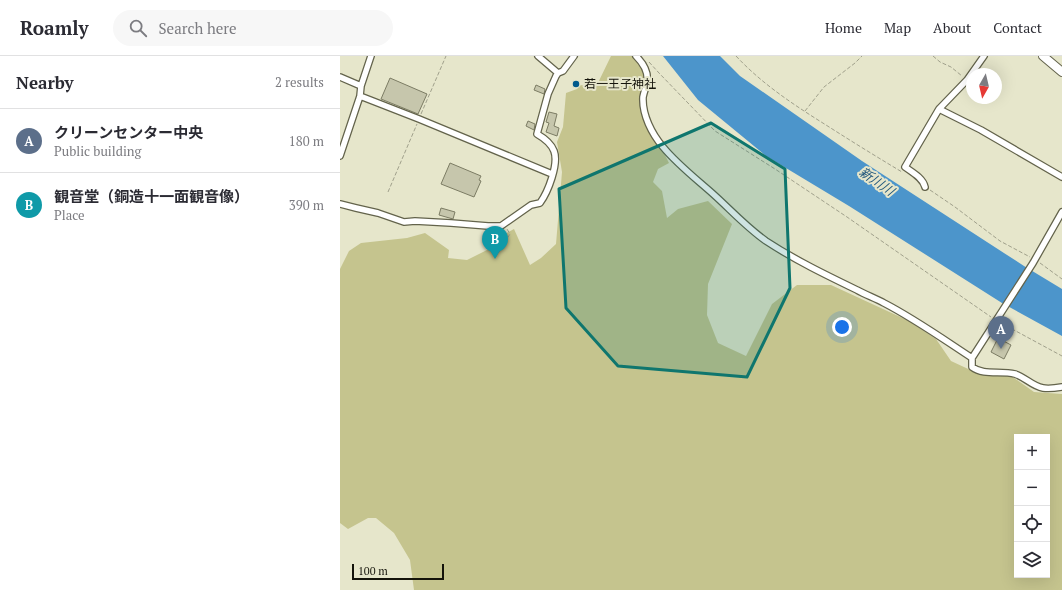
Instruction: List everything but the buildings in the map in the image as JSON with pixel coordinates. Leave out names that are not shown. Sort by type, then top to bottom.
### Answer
[{"type":"main road","points":[[1042,56],[1062,72]]},
{"type":"street","points":[[340,156],[360,96],[361,86],[371,56]]},
{"type":"street","points":[[538,56],[558,73]]},
{"type":"street","points":[[340,204],[378,212],[404,222],[415,221],[501,226],[531,205],[540,203],[545,196],[556,161],[554,151],[547,140],[537,134],[548,94],[556,76],[558,73],[563,71],[574,56]]},
{"type":"street","points":[[636,56],[644,64],[646,69],[648,80],[643,97],[644,108],[653,133],[663,147],[736,217],[765,240],[787,254],[811,268],[884,303],[909,317],[972,358]]},
{"type":"street","points":[[976,68],[984,56]]},
{"type":"street","points":[[340,77],[361,86]]},
{"type":"street","points":[[925,187],[925,184],[920,179],[905,167],[939,109],[966,81]]},
{"type":"street","points":[[360,96],[552,174]]},
{"type":"street","points":[[939,109],[981,130],[1062,177]]},
{"type":"street","points":[[1062,212],[1034,261],[972,358],[972,367],[976,370],[1016,375],[1043,388],[1062,387]]},
{"type":"path","points":[[388,192],[446,56]]},
{"type":"path","points":[[736,56],[746,67],[776,92],[903,173]]},
{"type":"path","points":[[804,111],[824,87],[862,56]]},
{"type":"path","points":[[933,56],[966,79]]},
{"type":"path","points":[[649,62],[715,131],[775,168],[996,321],[1062,356]]},
{"type":"path","points":[[925,187],[1000,241],[1062,279]]},
{"type":"path","points":[[495,258],[510,234],[504,223]]},
{"type":"highlighted area","points":[[711,123],[785,169],[790,288],[747,377],[618,366],[566,308],[559,189]]},
{"type":"shaded area","points":[[611,56],[634,56],[643,64],[646,80],[645,116],[669,163],[658,169],[653,182],[662,191],[667,218],[678,209],[708,201],[732,224],[708,284],[707,315],[718,343],[746,356],[772,304],[797,285],[831,285],[909,321],[936,339],[951,361],[979,374],[1010,375],[1034,392],[1062,394],[1062,590],[414,590],[410,560],[394,533],[376,518],[368,518],[348,529],[340,523],[340,269],[349,251],[361,243],[407,238],[425,233],[449,250],[448,258],[467,260],[495,246],[505,234],[514,229],[530,265],[541,258],[556,244],[562,172],[557,142],[563,127],[566,93],[577,89],[579,85],[590,86],[595,89]]},
{"type":"water","name":"新川川","points":[[663,56],[720,56],[740,76],[862,161],[1062,289],[1062,336],[1002,303],[849,206],[766,156],[698,100]]},
{"type":"place","name":"若一王子神社","points":[[576,84]]},
{"type":"place","name":"観音堂（銅造十一面観音像）","points":[[495,259]]},
{"type":"place","name":"クリーンセンター中央","points":[[1001,349]]}]
